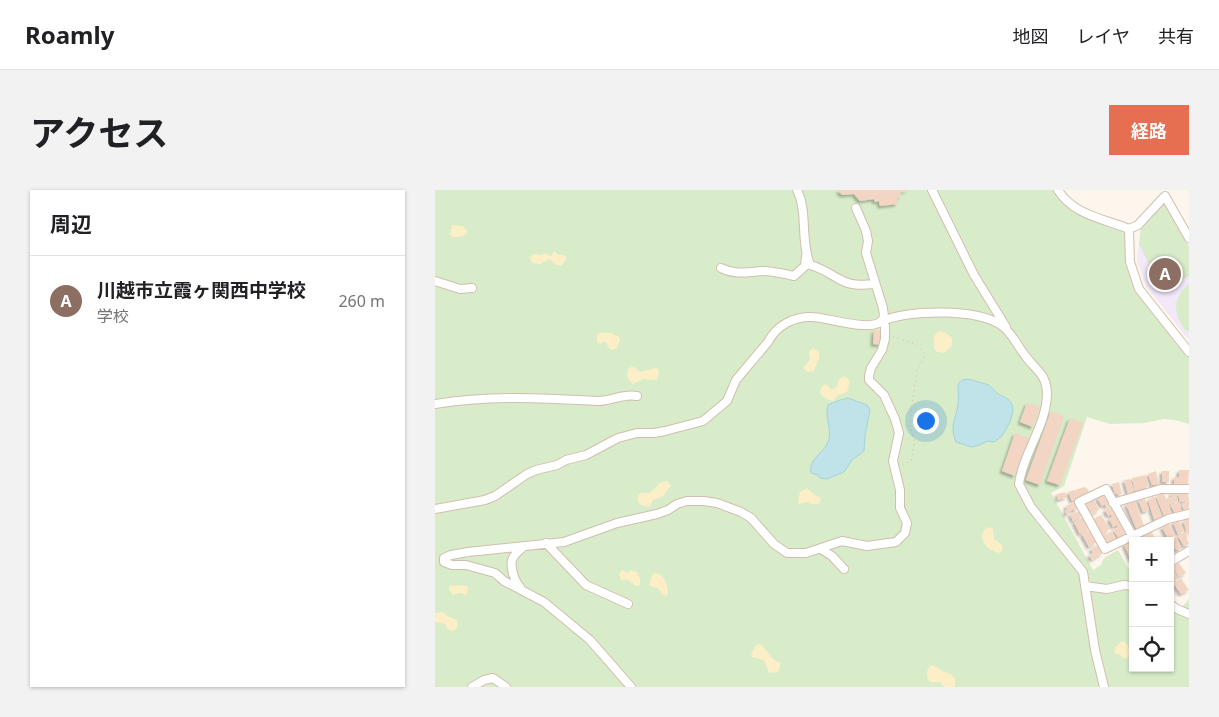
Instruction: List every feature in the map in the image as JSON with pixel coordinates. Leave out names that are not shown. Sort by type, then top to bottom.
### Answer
[{"type":"street","points":[[721,268],[741,273],[762,271],[794,276],[805,266],[803,204],[797,190]]},
{"type":"street","points":[[932,190],[974,276],[1008,331],[1027,358],[1042,374],[1046,382],[1045,409],[1019,484],[1031,507],[1083,572],[1095,650],[1104,687]]},
{"type":"street","points":[[1058,190],[1067,200],[1090,216],[1129,229],[1138,225],[1165,196],[1189,238]]},
{"type":"street","points":[[526,591],[504,581],[495,573],[465,565],[448,564],[443,561],[444,558],[451,554],[523,548],[577,539],[617,523],[657,514],[687,501],[704,501],[730,508],[751,518],[774,544],[787,553],[806,554],[842,541],[867,546],[881,545],[896,542],[903,537],[907,523],[899,508],[900,490],[893,465],[893,453],[899,433],[884,395],[869,380],[871,368],[882,350],[885,339],[883,308],[867,253],[868,241],[866,231],[856,208]]},
{"type":"street","points":[[1129,229],[1130,262],[1139,289],[1189,352]]},
{"type":"street","points":[[805,254],[810,265],[821,267],[841,280],[855,284],[875,284]]},
{"type":"street","points":[[435,281],[460,289],[472,288]]},
{"type":"street","points":[[435,509],[485,500],[495,496],[527,474],[586,455],[618,438],[637,433],[665,431],[703,421],[727,401],[736,380],[771,335],[785,324],[801,318],[811,316],[864,326],[878,323],[883,324],[892,317],[939,312],[959,313],[983,316],[1001,325],[1008,331]]},
{"type":"street","points":[[435,404],[466,399],[532,397],[607,401],[629,394],[637,396]]},
{"type":"street","points":[[1129,540],[1105,549],[1079,503],[1104,489],[1133,537]]},
{"type":"street","points":[[1113,503],[1161,489],[1188,490]]},
{"type":"street","points":[[1136,537],[1168,519],[1189,514]]},
{"type":"street","points":[[545,543],[586,585],[628,604]]},
{"type":"street","points":[[523,548],[514,555],[511,562],[518,586],[544,602],[590,640],[631,687]]},
{"type":"street","points":[[821,549],[832,556],[844,569]]},
{"type":"street","points":[[1174,560],[1189,551]]},
{"type":"street","points":[[1085,586],[1107,589],[1129,586]]},
{"type":"street","points":[[1174,607],[1189,614]]},
{"type":"street","points":[[472,687],[484,680],[493,678],[506,687]]},
{"type":"path","points":[[883,324],[894,337],[915,344],[924,353],[917,371],[911,411],[910,426],[914,440],[913,454],[911,461],[907,464],[893,465]]},
{"type":"shaded area","points":[[1166,200],[1189,245],[1189,340],[1146,286],[1137,261],[1141,226]]},
{"type":"green space","points":[[435,190],[1055,190],[1093,221],[1125,230],[1127,261],[1135,288],[1189,357],[1189,424],[1164,419],[1144,423],[1110,424],[1087,417],[1064,486],[1051,493],[1093,570],[1101,565],[1110,554],[1118,550],[1129,569],[1129,672],[1174,672],[1174,613],[1177,613],[1189,599],[1189,687],[435,687]]},
{"type":"green space","points":[[1166,201],[1189,247],[1189,276],[1170,286],[1164,285],[1155,277],[1139,244],[1141,227]]},
{"type":"green space","points":[[1189,284],[1189,331],[1185,330],[1181,324],[1176,306],[1183,289]]},
{"type":"sand","points":[[452,225],[463,226],[467,231],[462,236],[453,237],[450,234]]},
{"type":"sand","points":[[554,251],[558,255],[564,255],[567,258],[562,265],[556,265],[550,259],[540,264],[531,261],[530,257],[533,254],[542,255],[543,253],[552,256]]},
{"type":"sand","points":[[939,331],[946,333],[952,338],[952,346],[944,353],[937,352],[934,348],[934,336]]},
{"type":"sand","points":[[599,333],[612,333],[618,336],[620,340],[617,348],[612,350],[605,341],[600,344],[597,342],[597,335]]},
{"type":"sand","points":[[813,348],[819,352],[819,358],[814,371],[808,372],[803,368],[810,360],[809,352]]},
{"type":"sand","points":[[631,367],[640,372],[658,369],[657,380],[643,379],[633,384],[629,381],[627,375],[628,369]]},
{"type":"sand","points":[[845,376],[850,381],[847,392],[838,395],[833,401],[821,395],[822,386],[826,384],[832,390],[837,387],[838,380]]},
{"type":"sand","points":[[667,481],[671,486],[664,496],[653,500],[650,506],[639,503],[638,495],[650,493],[661,482]]},
{"type":"sand","points":[[807,488],[821,498],[819,504],[808,502],[799,504],[800,492]]},
{"type":"sand","points":[[989,527],[993,529],[994,539],[1003,546],[1001,553],[991,550],[985,545],[982,534]]},
{"type":"sand","points":[[622,570],[628,573],[631,570],[637,572],[640,585],[636,586],[628,580],[621,580],[619,574]]},
{"type":"sand","points":[[655,573],[665,580],[668,593],[666,596],[658,588],[649,585],[652,575]]},
{"type":"sand","points":[[449,586],[468,587],[467,595],[459,593],[453,595],[449,590]]},
{"type":"sand","points":[[443,612],[457,620],[458,626],[454,631],[447,629],[445,624],[435,622],[435,613]]},
{"type":"sand","points":[[1124,641],[1129,648],[1129,656],[1127,658],[1122,658],[1121,655],[1114,653],[1115,648]]},
{"type":"sand","points":[[761,644],[774,660],[781,663],[778,672],[769,673],[764,660],[752,657],[751,654],[756,645]]},
{"type":"sand","points":[[931,665],[951,674],[955,679],[955,687],[944,687],[940,682],[930,682],[927,674]]},
{"type":"water","points":[[968,379],[989,385],[1012,404],[1013,411],[1010,422],[1001,437],[994,442],[987,441],[971,447],[956,442],[953,427],[958,404],[958,384],[962,380]]},
{"type":"water","points":[[848,398],[867,405],[870,410],[864,451],[852,460],[844,472],[827,479],[820,478],[818,475],[811,473],[811,468],[814,460],[828,442],[828,405]]},
{"type":"building","points":[[838,190],[908,191],[900,192],[901,197],[897,198],[898,204],[880,206],[879,201],[875,202],[874,199],[860,201],[854,194],[842,195]]},
{"type":"building","points":[[874,330],[882,331],[881,345],[873,344]]},
{"type":"building","points":[[1027,403],[1040,407],[1033,427],[1020,422]]},
{"type":"building","points":[[1051,411],[1064,416],[1040,485],[1026,480]]},
{"type":"building","points":[[1070,418],[1083,423],[1060,485],[1047,481]]},
{"type":"building","points":[[1015,433],[1029,438],[1015,476],[1002,471]]},
{"type":"building","points":[[1179,470],[1189,470],[1188,484],[1174,484],[1174,477],[1179,477]]},
{"type":"building","points":[[1156,471],[1159,485],[1152,485],[1148,474]]},
{"type":"building","points":[[1162,471],[1169,471],[1169,482],[1162,482]]},
{"type":"building","points":[[1146,475],[1149,486],[1135,491],[1132,478]]},
{"type":"building","points":[[1130,479],[1134,490],[1132,491],[1133,493],[1128,494],[1124,480]]},
{"type":"building","points":[[1119,482],[1122,494],[1118,495],[1117,493],[1115,494],[1112,484]]},
{"type":"building","points":[[1084,487],[1088,489],[1089,493],[1072,501],[1068,492],[1074,490],[1076,493],[1075,490]]},
{"type":"building","points":[[1184,491],[1185,494],[1188,494],[1189,500],[1180,502],[1178,493]]},
{"type":"building","points":[[1065,492],[1067,497],[1058,500],[1057,494]]},
{"type":"building","points":[[1175,492],[1178,501],[1168,505],[1172,515],[1165,518],[1156,496],[1164,493],[1166,499],[1172,497],[1171,493]]},
{"type":"building","points":[[1105,494],[1111,504],[1106,507],[1105,504],[1102,506],[1097,498]]},
{"type":"building","points":[[1154,496],[1163,519],[1155,522],[1148,500]]},
{"type":"building","points":[[1092,497],[1099,510],[1089,517],[1088,514],[1091,512],[1083,502]]},
{"type":"building","points":[[1142,498],[1143,500],[1145,499],[1149,510],[1143,512],[1138,499]]},
{"type":"building","points":[[1189,500],[1189,511],[1184,511],[1182,504]]},
{"type":"building","points":[[1135,501],[1145,528],[1137,530],[1126,504]]},
{"type":"building","points":[[1074,502],[1079,508],[1074,511],[1073,509],[1067,515],[1065,511],[1067,510],[1066,506]]},
{"type":"building","points":[[1179,502],[1182,513],[1175,514],[1171,505]]},
{"type":"building","points":[[1112,506],[1127,532],[1119,538],[1113,530],[1118,527],[1117,525],[1113,527],[1109,519],[1112,517],[1111,514],[1108,516],[1105,510]]},
{"type":"building","points":[[1080,511],[1083,516],[1073,521],[1070,514]]},
{"type":"building","points":[[1101,515],[1110,529],[1105,532],[1106,535],[1112,531],[1116,539],[1107,544],[1100,535],[1102,534],[1093,519]]},
{"type":"building","points":[[1083,517],[1090,528],[1080,534],[1074,522]]},
{"type":"building","points":[[1189,518],[1189,537],[1183,521]]},
{"type":"building","points":[[1179,520],[1184,531],[1178,534],[1173,522]]},
{"type":"building","points":[[1169,524],[1175,536],[1167,537],[1162,527]]},
{"type":"building","points":[[1090,530],[1097,542],[1089,547],[1082,534]]},
{"type":"building","points":[[1151,530],[1154,537],[1144,537],[1143,534]]},
{"type":"building","points":[[1185,532],[1189,544],[1184,546],[1178,536]]},
{"type":"building","points":[[1176,537],[1182,549],[1176,550],[1174,538]]},
{"type":"building","points":[[1129,541],[1129,555],[1124,544]]},
{"type":"building","points":[[1099,544],[1103,553],[1092,560],[1089,555],[1093,553],[1091,549]]},
{"type":"building","points":[[1179,563],[1186,573],[1179,577],[1174,570],[1174,566]]},
{"type":"building","points":[[1174,572],[1178,578],[1174,581]]},
{"type":"building","points":[[1181,578],[1189,590],[1181,594],[1174,584]]},
{"type":"place","name":"川越市立霞ヶ関西中学校","points":[[1165,274]]}]
